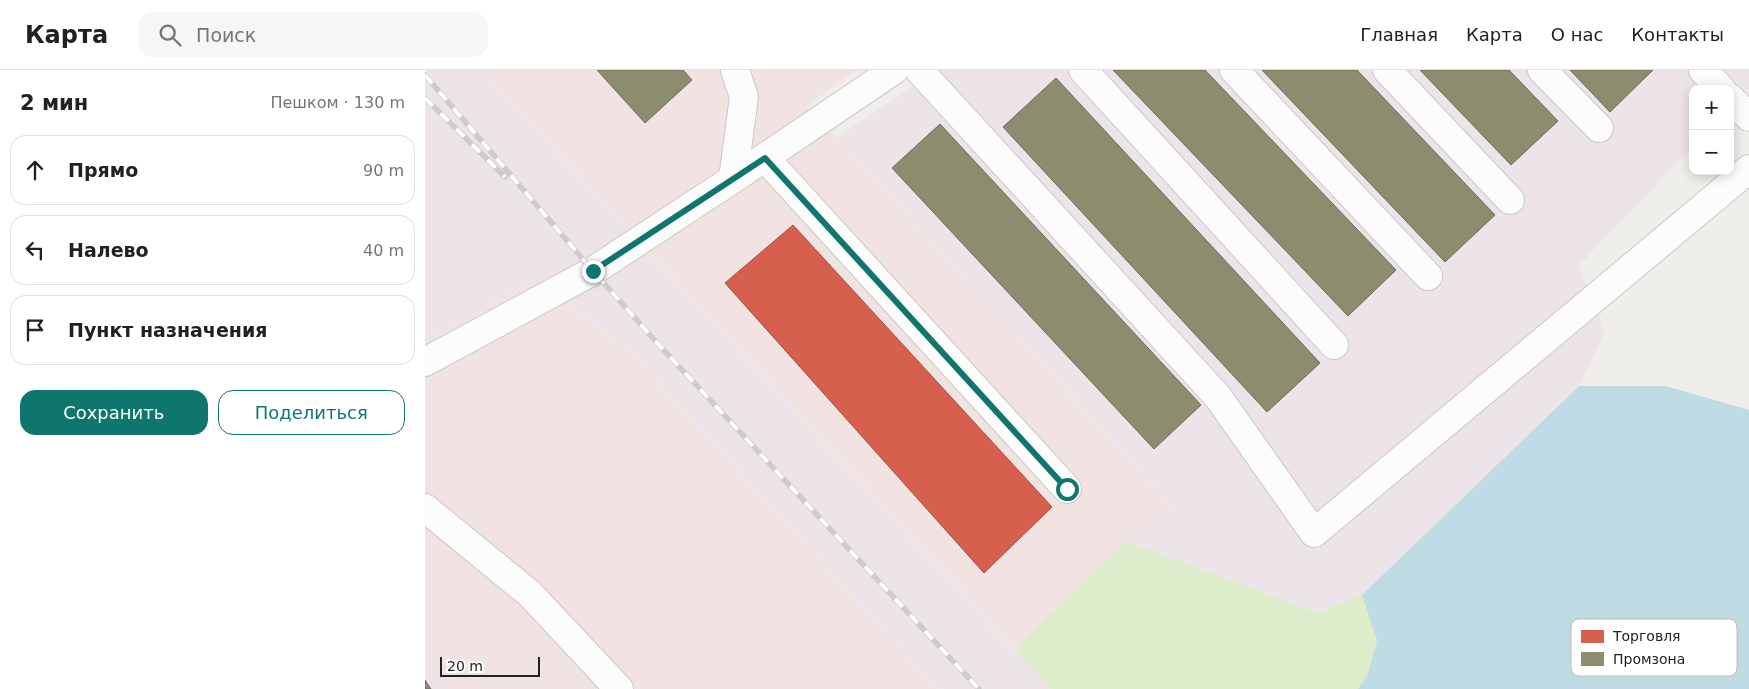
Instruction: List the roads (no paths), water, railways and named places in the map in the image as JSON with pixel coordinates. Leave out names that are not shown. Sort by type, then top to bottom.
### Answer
[{"type":"street","points":[[733,179],[744,97],[735,70]]},
{"type":"street","points":[[425,362],[593,271],[765,158],[894,70]]},
{"type":"street","points":[[919,70],[1218,397],[1314,533],[1749,169]]},
{"type":"street","points":[[1083,70],[1334,345]]},
{"type":"street","points":[[1234,70],[1428,276]]},
{"type":"street","points":[[1387,70],[1509,200]]},
{"type":"street","points":[[1542,70],[1599,128]]},
{"type":"street","points":[[1703,70],[1717,85]]},
{"type":"street","points":[[1734,102],[1749,117]]},
{"type":"street","points":[[765,158],[1067,489]]},
{"type":"street","points":[[425,508],[530,594],[619,689]]},
{"type":"water","points":[[1579,386],[1666,386],[1749,410],[1749,689],[1358,689],[1367,676],[1377,641],[1362,595]]},
{"type":"railway","points":[[425,75],[659,345],[979,689]]},
{"type":"railway","points":[[425,98],[505,177]]}]
